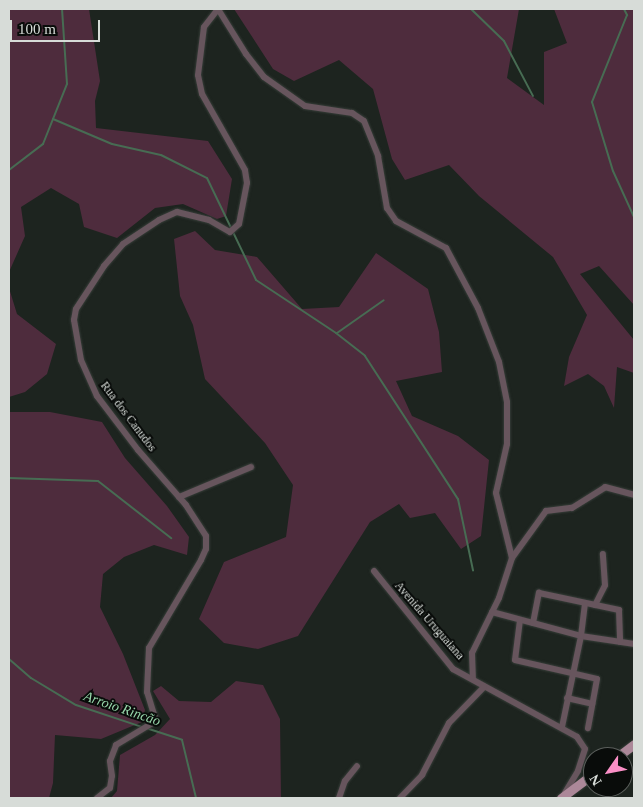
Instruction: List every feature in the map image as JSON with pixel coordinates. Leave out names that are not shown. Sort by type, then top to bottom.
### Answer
[{"type":"main road","points":[[562,797],[583,781]]},
{"type":"street","name":"Rua dos Canudos","points":[[97,798],[110,788],[112,776],[110,761],[116,746],[156,722],[148,692],[149,648],[206,549],[206,536],[199,521],[138,450],[97,396],[81,360],[74,320],[76,309],[104,266],[123,244],[160,220],[177,212],[209,220],[230,232],[239,224],[247,183],[245,170],[202,94],[198,75],[204,27],[218,9]]},
{"type":"street","points":[[218,9],[246,54],[264,77],[305,106],[352,113],[364,121],[378,156],[392,214],[396,221],[446,248],[451,256],[478,308],[499,362],[507,402],[508,444],[496,493],[512,558]]},
{"type":"street","points":[[179,497],[251,467]]},
{"type":"street","points":[[473,679],[472,653],[492,612],[512,558],[546,511],[572,508],[605,487],[634,495]]},
{"type":"street","points":[[595,605],[605,585],[604,554]]},
{"type":"street","name":"Avenida Uruguaiana","points":[[374,571],[453,669],[473,679],[484,688],[562,727],[577,737],[585,749],[578,771],[562,797]]},
{"type":"street","points":[[533,623],[539,593],[585,602],[619,610],[620,642]]},
{"type":"street","points":[[562,727],[571,672],[581,636],[585,602]]},
{"type":"street","points":[[492,612],[581,636],[634,644]]},
{"type":"street","points":[[520,620],[515,660],[596,679],[588,728]]},
{"type":"street","points":[[401,798],[422,774],[449,722],[484,688]]},
{"type":"street","points":[[567,698],[592,704]]},
{"type":"street","points":[[339,798],[345,781],[357,766]]},
{"type":"shaded area","points":[[9,9],[89,9],[100,81],[95,101],[96,128],[208,141],[232,179],[226,216],[217,219],[183,204],[155,208],[117,238],[84,227],[79,204],[51,188],[21,207],[25,236],[9,272]]},
{"type":"shaded area","points":[[234,9],[519,9],[507,78],[544,105],[544,52],[567,43],[554,9],[634,9],[634,305],[599,266],[580,274],[634,340],[634,373],[617,367],[614,408],[604,386],[588,374],[564,386],[569,357],[587,315],[553,257],[479,196],[449,165],[405,180],[392,159],[373,89],[339,60],[294,81],[273,69]]},
{"type":"shaded area","points":[[195,231],[215,250],[257,257],[302,309],[339,307],[376,253],[428,289],[439,332],[442,372],[396,381],[412,416],[458,436],[489,460],[481,536],[461,549],[435,513],[410,518],[399,504],[370,522],[298,636],[258,649],[224,643],[199,619],[224,562],[286,537],[293,485],[265,443],[205,379],[193,325],[180,296],[174,239]]},
{"type":"shaded area","points":[[9,288],[17,314],[56,344],[47,374],[25,392],[9,397]]},
{"type":"shaded area","points":[[9,412],[50,412],[102,422],[125,458],[167,506],[189,537],[187,555],[154,545],[124,557],[103,574],[100,607],[123,654],[145,710],[142,722],[101,739],[55,735],[53,783],[49,798],[9,798]]},
{"type":"shaded area","points":[[236,681],[263,685],[280,719],[281,798],[111,798],[117,791],[120,755],[155,735],[170,719],[153,691],[161,686],[179,701],[211,702]]},
{"type":"waterway","name":"Arroio Rincão","points":[[9,170],[43,144],[67,84],[62,9]]},
{"type":"waterway","points":[[471,9],[504,41],[533,96]]},
{"type":"waterway","points":[[624,9],[627,15],[592,102],[613,171],[634,217]]},
{"type":"waterway","points":[[53,119],[112,144],[161,155],[207,178],[256,280],[336,333],[365,356],[458,499],[473,570]]},
{"type":"waterway","points":[[337,333],[384,300]]},
{"type":"waterway","points":[[9,478],[98,481],[171,538]]},
{"type":"waterway","name":"Arroio Rincão","points":[[9,659],[31,678],[76,705],[142,727]]},
{"type":"waterway","name":"Arroio Rincão","points":[[146,728],[182,740],[196,798]]}]
